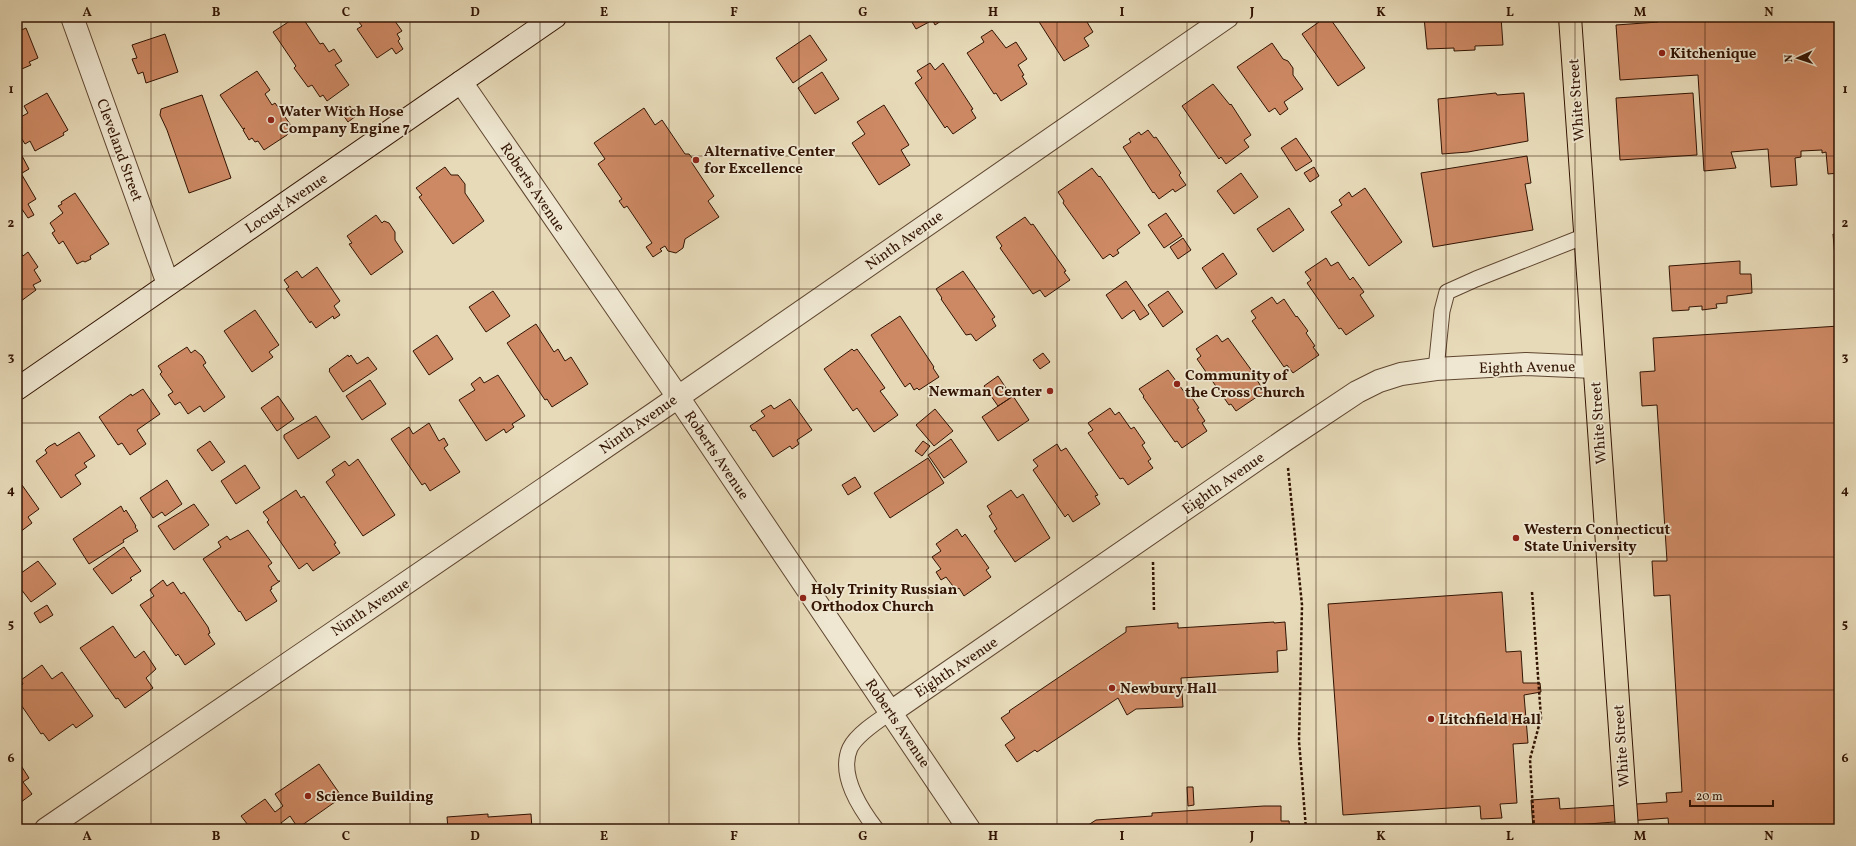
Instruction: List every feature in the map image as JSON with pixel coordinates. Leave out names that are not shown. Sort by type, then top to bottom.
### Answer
[{"type":"main road","name":"White Street","points":[[1570,17],[1627,829]]},
{"type":"street","name":"Cleveland Street","points":[[72,17],[168,284]]},
{"type":"street","name":"Locust Avenue","points":[[17,390],[555,17]]},
{"type":"street","name":"Ninth Avenue","points":[[46,829],[678,397],[1227,17]]},
{"type":"street","name":"Roberts Avenue","points":[[461,82],[678,397],[969,829]]},
{"type":"street","name":"Eighth Avenue","points":[[891,712],[1286,440],[1357,392],[1379,380],[1401,374],[1436,370],[1526,364],[1594,367]]},
{"type":"lane","points":[[1436,370],[1442,311],[1447,292],[1476,278],[1585,236]]},
{"type":"lane","points":[[876,829],[849,783],[846,764],[851,747],[870,726],[891,712]]},
{"type":"path","points":[[1286,440],[1302,605],[1299,741],[1306,829]]},
{"type":"path","points":[[1152,533],[1154,612]]},
{"type":"path","points":[[1532,592],[1541,718],[1530,759],[1534,829]]},
{"type":"building","points":[[296,17],[302,17],[320,44],[323,43],[329,52],[334,49],[342,61],[335,65],[349,85],[327,101],[323,95],[320,97],[312,85],[308,87],[294,68],[296,66],[273,32]]},
{"type":"building","points":[[355,17],[392,17],[402,31],[397,34],[400,39],[398,41],[403,49],[396,54],[392,48],[377,58],[357,29],[362,26]]},
{"type":"building","points":[[909,17],[926,17],[929,22],[916,29]]},
{"type":"building","points":[[931,17],[947,17],[935,25]]},
{"type":"building","points":[[1036,17],[1084,17],[1093,32],[1084,38],[1089,46],[1064,61]]},
{"type":"building","points":[[1326,17],[1329,17],[1365,68],[1338,86],[1302,34]]},
{"type":"building","points":[[1424,17],[1501,17],[1503,45],[1475,46],[1475,50],[1454,51],[1454,48],[1427,49]]},
{"type":"building","points":[[1838,17],[1839,173],[1828,174],[1826,152],[1822,153],[1822,150],[1801,151],[1801,157],[1795,158],[1797,185],[1771,187],[1768,149],[1731,152],[1736,168],[1704,171],[1698,75],[1620,80],[1616,25],[1658,22],[1658,19],[1674,18],[1674,21],[1773,18],[1773,20]]},
{"type":"building","points":[[26,28],[38,58],[29,62],[31,65],[17,71],[17,32]]},
{"type":"building","points":[[992,30],[1006,48],[1016,42],[1027,59],[1018,65],[1027,84],[1001,101],[996,93],[994,94],[967,53],[984,42],[981,37]]},
{"type":"building","points":[[165,34],[178,72],[146,83],[143,72],[138,74],[132,59],[137,58],[132,45]]},
{"type":"building","points":[[810,35],[827,60],[793,83],[776,58]]},
{"type":"building","points":[[1272,43],[1283,59],[1288,61],[1293,68],[1293,75],[1303,89],[1284,102],[1288,109],[1280,115],[1275,108],[1269,112],[1237,67]]},
{"type":"building","points":[[930,63],[935,70],[943,63],[973,109],[971,110],[976,118],[953,134],[947,126],[945,128],[915,83],[922,78],[917,71]]},
{"type":"building","points":[[257,71],[270,90],[265,94],[272,105],[275,103],[290,124],[287,135],[264,150],[258,141],[255,142],[252,138],[249,140],[243,130],[245,128],[243,129],[220,95]]},
{"type":"building","points":[[822,72],[839,99],[815,114],[798,88]]},
{"type":"building","points":[[1213,84],[1230,105],[1231,104],[1251,135],[1244,140],[1249,147],[1226,164],[1221,157],[1219,159],[1182,106]]},
{"type":"building","points":[[47,93],[68,130],[63,133],[64,135],[35,151],[30,141],[25,144],[17,131],[22,128],[17,119],[28,113],[24,106]]},
{"type":"building","points":[[1496,93],[1497,95],[1524,93],[1528,141],[1468,152],[1442,154],[1438,99]]},
{"type":"building","points":[[1693,93],[1697,155],[1620,160],[1616,98]]},
{"type":"building","points":[[202,95],[231,178],[189,193],[167,130],[160,115],[161,109]]},
{"type":"building","points":[[884,105],[909,145],[901,150],[910,165],[879,185],[852,143],[865,134],[857,122]]},
{"type":"building","points":[[350,106],[356,116],[348,122],[341,112]]},
{"type":"building","points":[[644,108],[655,125],[662,120],[685,154],[689,154],[693,159],[692,163],[714,196],[708,201],[719,217],[685,239],[683,248],[676,253],[668,251],[665,246],[660,249],[662,251],[653,257],[646,247],[652,243],[627,206],[624,208],[619,201],[622,199],[598,164],[605,159],[594,143]]},
{"type":"building","points":[[1148,130],[1154,138],[1156,137],[1181,173],[1179,175],[1186,185],[1175,192],[1173,189],[1159,199],[1154,192],[1153,193],[1123,147],[1131,142],[1129,139],[1139,132],[1141,135]]},
{"type":"building","points":[[1296,138],[1312,161],[1296,171],[1281,148]]},
{"type":"building","points":[[21,154],[29,169],[17,176],[17,157]]},
{"type":"building","points":[[1527,156],[1531,183],[1525,184],[1533,230],[1433,247],[1421,173]]},
{"type":"building","points":[[445,167],[451,175],[458,175],[465,184],[465,193],[484,221],[453,244],[419,197],[422,195],[416,188]]},
{"type":"building","points":[[1314,167],[1319,176],[1310,182],[1304,173]]},
{"type":"building","points":[[1092,168],[1099,177],[1100,176],[1140,233],[1117,250],[1119,253],[1113,257],[1110,254],[1103,259],[1063,203],[1064,201],[1058,192]]},
{"type":"building","points":[[1241,173],[1258,197],[1234,214],[1217,191]]},
{"type":"building","points":[[22,175],[36,199],[28,204],[34,215],[28,218],[17,202],[17,178]]},
{"type":"building","points":[[1365,188],[1402,242],[1369,266],[1331,212],[1342,205],[1339,200],[1349,192],[1352,197]]},
{"type":"building","points":[[75,193],[109,244],[90,256],[91,259],[77,264],[63,241],[59,244],[52,233],[55,231],[50,223],[63,213],[58,206],[62,204],[61,202]]},
{"type":"building","points":[[1289,208],[1304,230],[1273,252],[1257,229]]},
{"type":"building","points":[[1166,213],[1182,236],[1164,248],[1148,225]]},
{"type":"building","points":[[376,215],[382,223],[384,221],[389,223],[395,232],[395,240],[403,252],[371,275],[349,244],[352,243],[347,236]]},
{"type":"building","points":[[1025,217],[1031,225],[1033,224],[1066,271],[1064,272],[1070,280],[1045,297],[1040,290],[1033,294],[1000,248],[1002,246],[996,237]]},
{"type":"building","points":[[1833,234],[1839,234],[1839,268],[1836,268]]},
{"type":"building","points":[[1183,238],[1191,250],[1178,259],[1170,247]]},
{"type":"building","points":[[19,249],[23,256],[28,252],[38,267],[34,270],[41,281],[33,285],[36,290],[17,304],[17,250]]},
{"type":"building","points":[[1223,253],[1237,274],[1216,289],[1202,268]]},
{"type":"building","points":[[1326,258],[1331,266],[1338,262],[1350,280],[1353,277],[1364,292],[1360,295],[1374,316],[1346,335],[1341,328],[1339,329],[1307,283],[1311,280],[1305,272]]},
{"type":"building","points":[[1740,261],[1740,274],[1751,274],[1752,293],[1727,296],[1727,303],[1716,304],[1717,308],[1702,310],[1702,306],[1689,307],[1689,310],[1672,311],[1669,266]]},
{"type":"building","points":[[317,267],[340,301],[334,306],[340,315],[334,319],[333,316],[316,328],[311,321],[310,323],[286,289],[289,287],[284,280],[297,271],[302,278]]},
{"type":"building","points":[[963,271],[995,317],[992,319],[996,326],[976,341],[971,334],[966,335],[941,299],[942,298],[936,289]]},
{"type":"building","points":[[1126,281],[1149,314],[1140,320],[1134,310],[1122,319],[1106,295]]},
{"type":"building","points":[[493,291],[510,316],[486,332],[469,307]]},
{"type":"building","points":[[1168,291],[1183,312],[1163,327],[1148,305]]},
{"type":"building","points":[[1272,297],[1277,304],[1284,299],[1308,331],[1306,333],[1319,355],[1293,373],[1287,365],[1284,367],[1252,321],[1256,318],[1251,311]]},
{"type":"building","points":[[255,310],[279,345],[269,352],[273,357],[252,372],[224,331]]},
{"type":"building","points":[[900,316],[939,377],[919,390],[917,388],[914,390],[910,383],[905,387],[871,335]]},
{"type":"building","points":[[536,324],[554,352],[558,349],[565,361],[571,357],[588,384],[552,407],[547,399],[545,400],[507,343]]},
{"type":"building","points":[[1839,326],[1839,829],[1669,829],[1668,818],[1561,826],[1561,829],[1533,829],[1531,800],[1559,798],[1560,809],[1667,802],[1666,793],[1682,792],[1670,595],[1654,596],[1652,561],[1667,561],[1657,405],[1642,406],[1640,372],[1655,371],[1653,338]]},
{"type":"building","points":[[437,335],[453,359],[429,375],[413,351]]},
{"type":"building","points":[[1217,335],[1222,342],[1228,338],[1252,371],[1264,392],[1236,411],[1231,404],[1229,405],[1197,359],[1201,356],[1196,349]]},
{"type":"building","points":[[187,347],[191,353],[195,350],[202,356],[206,363],[203,365],[225,397],[204,412],[200,406],[188,414],[180,402],[175,405],[168,395],[173,392],[160,374],[162,372],[158,366]]},
{"type":"building","points":[[852,349],[854,351],[857,349],[885,388],[880,391],[898,415],[874,432],[857,408],[853,411],[824,369]]},
{"type":"building","points":[[1043,353],[1050,362],[1040,369],[1033,360]]},
{"type":"building","points":[[348,355],[349,357],[351,355],[357,364],[368,357],[377,369],[343,392],[329,369]]},
{"type":"building","points":[[1168,370],[1185,393],[1188,392],[1199,408],[1197,409],[1205,421],[1202,423],[1207,431],[1182,448],[1177,441],[1175,442],[1139,389]]},
{"type":"building","points":[[498,375],[525,416],[512,424],[514,427],[506,433],[504,429],[486,441],[459,400],[475,390],[471,384],[480,377],[484,383]]},
{"type":"building","points":[[998,376],[1012,397],[998,406],[984,386]]},
{"type":"building","points":[[370,380],[386,404],[362,420],[346,396]]},
{"type":"building","points":[[143,389],[160,414],[137,430],[146,444],[130,455],[122,443],[118,445],[99,417],[131,394],[132,396]]},
{"type":"building","points":[[278,396],[294,419],[277,431],[261,408]]},
{"type":"building","points":[[1013,396],[1029,420],[998,441],[982,417]]},
{"type":"building","points":[[790,399],[812,430],[797,440],[799,444],[792,449],[790,446],[773,457],[755,430],[753,431],[750,426],[765,416],[761,411],[771,405],[774,409]]},
{"type":"building","points":[[1110,408],[1115,415],[1119,412],[1131,429],[1134,427],[1145,443],[1142,445],[1151,459],[1148,461],[1153,468],[1128,485],[1123,478],[1120,479],[1088,433],[1093,430],[1088,423]]},
{"type":"building","points":[[935,409],[953,431],[934,446],[916,425]]},
{"type":"building","points":[[316,416],[330,437],[298,459],[284,438],[284,435]]},
{"type":"building","points":[[429,423],[439,441],[444,438],[448,445],[444,448],[460,472],[430,491],[425,483],[422,485],[391,439],[409,427],[413,434]]},
{"type":"building","points":[[79,432],[95,456],[84,463],[87,467],[75,475],[81,484],[61,498],[36,461],[47,453],[45,450],[48,447],[55,443],[57,446]]},
{"type":"building","points":[[951,439],[967,462],[944,478],[928,455]]},
{"type":"building","points":[[210,441],[225,462],[212,471],[197,450]]},
{"type":"building","points":[[923,441],[930,446],[922,456],[915,451]]},
{"type":"building","points":[[1057,444],[1061,451],[1066,448],[1098,495],[1095,496],[1100,504],[1073,522],[1068,514],[1065,517],[1033,470],[1038,466],[1033,460]]},
{"type":"building","points":[[928,458],[944,483],[890,518],[874,493]]},
{"type":"building","points":[[358,459],[395,515],[363,536],[326,482],[335,475],[332,470],[345,461],[349,466]]},
{"type":"building","points":[[245,465],[260,488],[236,504],[221,481]]},
{"type":"building","points":[[855,477],[861,487],[848,495],[842,485]]},
{"type":"building","points":[[17,478],[39,509],[28,517],[32,523],[20,532],[17,528]]},
{"type":"building","points":[[167,480],[182,504],[165,516],[162,512],[153,518],[140,498]]},
{"type":"building","points":[[296,490],[301,498],[304,496],[336,543],[334,544],[340,553],[313,571],[307,563],[299,569],[267,522],[269,520],[263,512]]},
{"type":"building","points":[[1011,490],[1017,498],[1023,494],[1050,538],[1015,562],[994,531],[997,529],[989,516],[992,514],[987,506]]},
{"type":"building","points":[[194,504],[209,525],[174,550],[158,526]]},
{"type":"building","points":[[121,506],[124,512],[126,510],[138,531],[123,540],[124,542],[89,564],[73,539]]},
{"type":"building","points":[[957,529],[962,537],[965,534],[989,568],[986,570],[991,577],[964,596],[959,588],[956,590],[946,577],[941,580],[936,572],[941,569],[932,557],[941,551],[936,544]]},
{"type":"building","points":[[248,530],[272,563],[268,566],[278,581],[280,581],[271,587],[272,589],[270,590],[277,601],[246,621],[203,559],[221,547],[218,542],[227,536],[230,540]]},
{"type":"building","points":[[124,547],[141,571],[130,578],[132,580],[112,594],[93,569]]},
{"type":"building","points":[[38,561],[56,584],[31,602],[17,584],[17,576]]},
{"type":"building","points":[[163,580],[167,586],[173,582],[181,594],[184,592],[208,627],[210,633],[208,634],[215,644],[185,665],[178,654],[176,656],[140,605],[154,596],[150,590]]},
{"type":"building","name":"Litchfield Hall","points":[[1502,592],[1506,652],[1521,651],[1523,683],[1540,683],[1541,692],[1524,695],[1528,743],[1513,744],[1517,803],[1500,804],[1502,818],[1481,819],[1480,806],[1343,815],[1328,604]]},
{"type":"building","points":[[47,605],[53,615],[40,623],[34,613]]},
{"type":"building","name":"Newbury Hall","points":[[1285,622],[1287,650],[1277,651],[1278,672],[1181,678],[1183,707],[1136,709],[1127,715],[1118,698],[1037,752],[1035,750],[1017,762],[1005,745],[1015,738],[1001,718],[1010,712],[1009,711],[1126,632],[1126,627],[1178,623],[1178,628]]},
{"type":"building","points":[[113,626],[135,658],[144,651],[156,669],[146,678],[153,688],[125,708],[118,698],[116,699],[80,648]]},
{"type":"building","points":[[42,665],[52,679],[62,672],[93,716],[76,728],[73,724],[49,741],[43,733],[41,734],[17,699],[17,689],[23,684],[21,680]]},
{"type":"building","points":[[20,764],[29,778],[23,782],[32,794],[17,805],[17,766]]},
{"type":"building","name":"Science Building","points":[[319,764],[342,797],[298,828],[290,816],[281,823],[285,829],[251,829],[241,816],[265,799],[275,812],[283,806],[275,794]]},
{"type":"building","points":[[1187,787],[1193,787],[1194,805],[1188,806]]},
{"type":"building","points":[[1281,806],[1281,821],[1289,821],[1290,829],[1082,829],[1096,820],[1152,816],[1152,813]]},
{"type":"building","name":"Science Building","points":[[488,814],[488,817],[531,814],[532,829],[448,829],[447,817]]},
{"type":"place","name":"Kitchenique","points":[[1662,53]]},
{"type":"place","name":"Water Witch Hose Company Engine 7","points":[[271,120]]},
{"type":"place","name":"Alternative Center for Excellence","points":[[696,160]]},
{"type":"place","name":"Community of the Cross Church","points":[[1177,384]]},
{"type":"place","name":"Newman Center","points":[[1050,391]]},
{"type":"place","name":"Western Connecticut State University","points":[[1516,538]]},
{"type":"place","name":"Holy Trinity Russian Orthodox Church","points":[[803,598]]},
{"type":"place","name":"Newbury Hall","points":[[1112,688]]},
{"type":"place","name":"Litchfield Hall","points":[[1431,719]]},
{"type":"place","name":"Science Building","points":[[308,796]]}]
